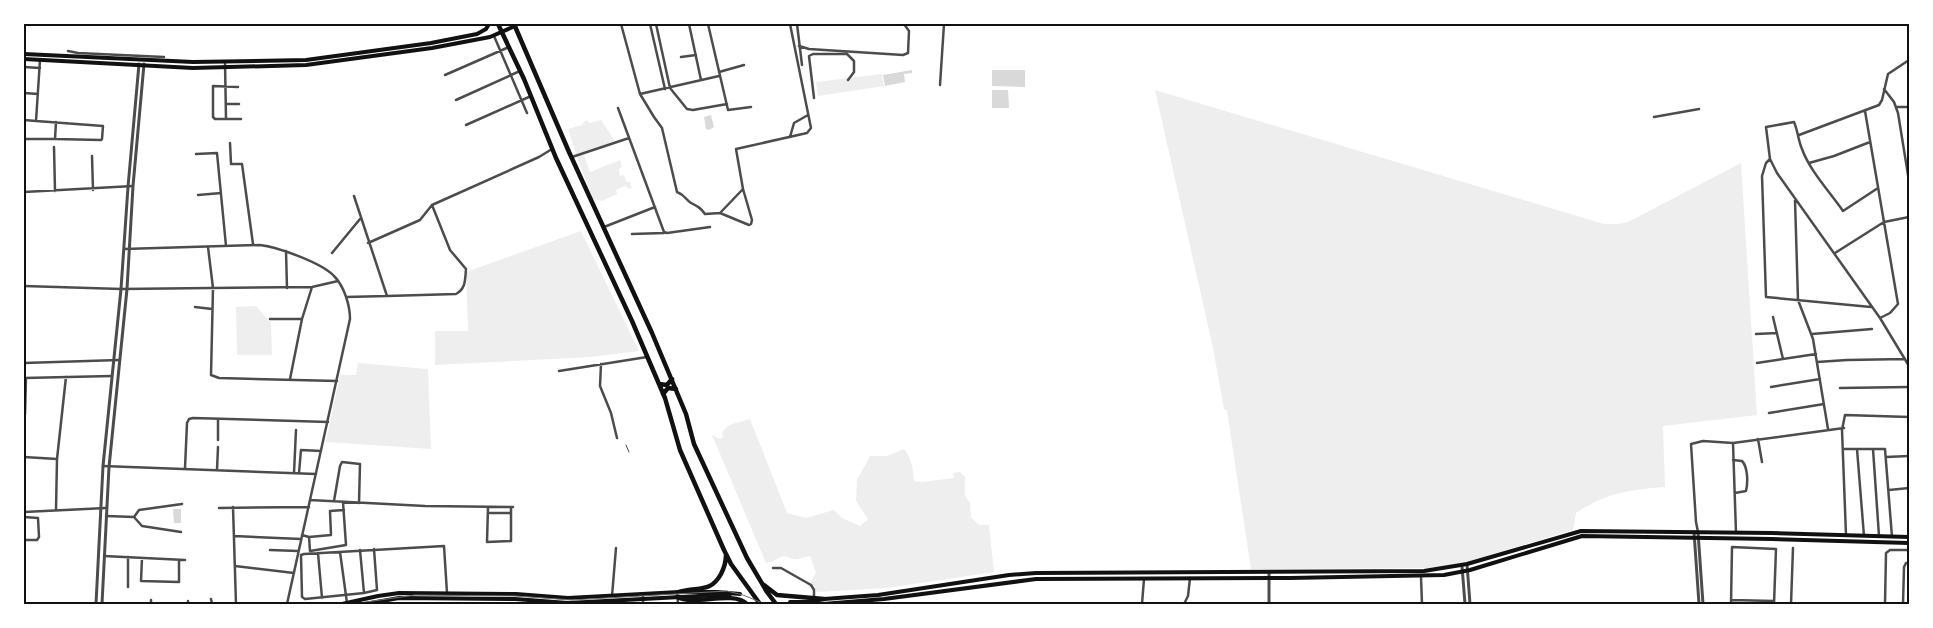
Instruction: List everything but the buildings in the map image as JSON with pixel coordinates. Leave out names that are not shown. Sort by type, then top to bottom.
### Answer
[{"type":"highway","points":[[498,24],[531,96],[552,149],[659,384],[680,450],[726,553],[731,564],[760,604]]},
{"type":"highway","points":[[514,25],[571,158],[672,379],[686,414],[694,444],[747,558],[776,604]]},
{"type":"highway","points":[[659,384],[666,384],[672,379]]},
{"type":"highway","points":[[663,394],[668,388],[676,389]]},
{"type":"highway","points":[[726,553],[725,565],[718,580],[712,586],[678,594],[684,601],[728,599],[744,601],[747,604]]},
{"type":"highway","points":[[758,578],[771,591],[777,594],[814,598],[824,602]]},
{"type":"main road","points":[[225,65],[306,60],[431,43],[477,34],[486,29],[489,24]]},
{"type":"main road","points":[[24,54],[41,58],[142,63],[306,65],[432,48],[494,36],[514,25]]},
{"type":"main road","points":[[24,60],[41,58],[130,57],[142,63]]},
{"type":"main road","points":[[824,602],[1036,573],[1424,571],[1462,566],[1577,531],[1909,537]]},
{"type":"main road","points":[[790,602],[884,599],[1036,579],[1421,577],[1465,571],[1582,536],[1909,543]]},
{"type":"main road","points":[[345,604],[387,594],[516,594],[553,601],[644,594],[740,596]]},
{"type":"main road","points":[[365,604],[399,598],[644,602],[678,594]]},
{"type":"street","points":[[621,24],[640,94],[662,128],[677,192],[684,195],[688,202],[697,205],[706,214],[720,213],[746,225],[751,224],[752,220],[743,189],[736,149],[809,132],[811,128],[790,24]]},
{"type":"street","points":[[650,24],[665,89]]},
{"type":"street","points":[[656,24],[670,88],[690,110],[727,104]]},
{"type":"street","points":[[690,24],[701,80]]},
{"type":"street","points":[[708,24],[728,110],[751,107]]},
{"type":"street","points":[[797,24],[802,65]]},
{"type":"street","points":[[799,46],[809,49],[903,55],[908,52],[909,31],[904,24]]},
{"type":"street","points":[[940,85],[944,24]]},
{"type":"street","points":[[494,36],[527,113]]},
{"type":"street","points":[[445,75],[509,48]]},
{"type":"street","points":[[68,51],[78,54],[164,57]]},
{"type":"street","points":[[814,98],[809,56],[813,54],[847,54],[854,61],[854,72],[848,80]]},
{"type":"street","points":[[681,57],[696,55]]},
{"type":"street","points":[[36,121],[41,58]]},
{"type":"street","points":[[1799,135],[1879,105],[1888,74],[1909,60]]},
{"type":"street","points":[[102,604],[109,466],[127,289],[142,63]]},
{"type":"street","points":[[96,604],[103,466],[121,290],[128,187],[142,63]]},
{"type":"street","points":[[225,65],[226,120]]},
{"type":"street","points":[[640,94],[701,80],[744,65]]},
{"type":"street","points":[[24,67],[40,68]]},
{"type":"street","points":[[456,100],[520,72]]},
{"type":"street","points":[[238,87],[213,86],[212,117],[215,120],[240,120]]},
{"type":"street","points":[[1884,89],[1896,107],[1909,181]]},
{"type":"street","points":[[24,93],[38,94]]},
{"type":"street","points":[[466,124],[531,96]]},
{"type":"street","points":[[226,104],[239,104]]},
{"type":"street","points":[[1896,107],[1909,108]]},
{"type":"street","points":[[618,108],[665,233]]},
{"type":"street","points":[[1654,117],[1699,109]]},
{"type":"street","points":[[1865,111],[1898,304],[1890,313],[1880,318]]},
{"type":"street","points":[[790,137],[794,123],[808,115]]},
{"type":"street","points":[[24,120],[103,126],[102,139],[100,140],[24,139]]},
{"type":"street","points":[[55,139],[56,122]]},
{"type":"street","points":[[1878,188],[1843,211],[1809,163],[1801,148],[1794,122],[1766,127],[1770,159],[1777,173],[1880,318],[1909,366]]},
{"type":"street","points":[[571,158],[629,138]]},
{"type":"street","points":[[1809,163],[1834,156],[1870,142]]},
{"type":"street","points":[[230,143],[231,164],[242,164],[253,245]]},
{"type":"street","points":[[54,147],[55,191]]},
{"type":"street","points":[[368,243],[420,220],[432,205],[514,169],[552,149]]},
{"type":"street","points":[[196,154],[217,153],[226,246]]},
{"type":"street","points":[[92,156],[93,190]]},
{"type":"street","points":[[1770,159],[1766,163],[1762,176],[1766,297],[1872,307]]},
{"type":"street","points":[[24,192],[93,190],[133,186]]},
{"type":"street","points":[[720,213],[743,189]]},
{"type":"street","points":[[198,195],[221,193]]},
{"type":"street","points":[[354,196],[360,219],[387,296]]},
{"type":"street","points":[[1795,198],[1798,300],[1812,334],[1828,429]]},
{"type":"street","points":[[346,297],[456,294],[460,292],[464,285],[466,269],[450,250],[432,205]]},
{"type":"street","points":[[604,227],[655,207]]},
{"type":"street","points":[[1835,253],[1884,222],[1909,217]]},
{"type":"street","points":[[332,254],[360,219]]},
{"type":"street","points":[[632,234],[665,233],[710,227]]},
{"type":"street","points":[[208,246],[213,288],[211,374],[213,377],[336,381]]},
{"type":"street","points":[[124,249],[274,246],[333,274],[346,297],[350,319],[287,604]]},
{"type":"street","points":[[286,251],[287,288]]},
{"type":"street","points":[[24,286],[121,290],[287,288],[312,287],[338,281]]},
{"type":"street","points":[[290,379],[302,319],[312,287]]},
{"type":"street","points":[[195,308],[212,308]]},
{"type":"street","points":[[1773,317],[1783,359]]},
{"type":"street","points":[[270,319],[302,319]]},
{"type":"street","points":[[1812,334],[1872,329]]},
{"type":"street","points":[[1756,334],[1777,333]]},
{"type":"street","points":[[1757,363],[1816,354]]},
{"type":"street","points":[[559,371],[647,357]]},
{"type":"street","points":[[1817,362],[1904,359]]},
{"type":"street","points":[[24,363],[120,360]]},
{"type":"street","points":[[601,364],[600,386],[609,408],[617,438]]},
{"type":"street","points":[[25,414],[25,378],[112,376]]},
{"type":"street","points":[[56,510],[57,459],[66,377]]},
{"type":"street","points":[[1771,387],[1820,379]]},
{"type":"street","points":[[1840,388],[1909,387]]},
{"type":"street","points":[[1769,413],[1824,404]]},
{"type":"street","points":[[1846,535],[1843,449],[1845,415],[1909,417]]},
{"type":"street","points":[[185,468],[189,419],[192,418],[328,422]]},
{"type":"street","points":[[218,418],[218,440]]},
{"type":"street","points":[[1703,604],[1696,532],[1691,444],[1703,441],[1733,443],[1758,438],[1844,428]]},
{"type":"street","points":[[294,473],[296,430]]},
{"type":"street","points":[[1758,438],[1762,462]]},
{"type":"street","points":[[1733,443],[1736,533]]},
{"type":"street","points":[[217,470],[218,447]]},
{"type":"street","points":[[1843,449],[1885,449],[1892,536]]},
{"type":"street","points":[[1857,449],[1864,536]]},
{"type":"street","points":[[1873,449],[1879,536]]},
{"type":"street","points":[[299,473],[301,450],[321,451]]},
{"type":"street","points":[[1886,457],[1909,456]]},
{"type":"street","points":[[24,457],[57,459]]},
{"type":"street","points":[[1733,460],[1744,462],[1747,488],[1746,491],[1735,493]]},
{"type":"street","points":[[334,501],[340,466],[342,462],[345,462],[360,464],[360,503]]},
{"type":"street","points":[[103,466],[316,474]]},
{"type":"street","points":[[1889,490],[1909,488]]},
{"type":"street","points":[[310,500],[512,507],[511,541],[487,542],[488,507]]},
{"type":"street","points":[[309,537],[310,551],[346,546],[343,502]]},
{"type":"street","points":[[134,517],[139,510],[182,504]]},
{"type":"street","points":[[219,508],[309,507]]},
{"type":"street","points":[[24,512],[106,508]]},
{"type":"street","points":[[233,508],[236,604]]},
{"type":"street","points":[[302,535],[309,537],[331,535],[330,511],[344,510]]},
{"type":"street","points":[[488,513],[511,513]]},
{"type":"street","points":[[106,516],[134,517],[142,526],[181,532]]},
{"type":"street","points":[[24,518],[38,518],[39,537],[37,540],[24,540]]},
{"type":"street","points":[[234,536],[301,540]]},
{"type":"street","points":[[1697,538],[1699,604]]},
{"type":"street","points":[[374,549],[377,590],[322,598],[305,599],[302,595],[301,555],[374,549],[444,546],[446,548],[447,593]]},
{"type":"street","points":[[612,596],[616,548]]},
{"type":"street","points":[[1732,548],[1776,548],[1774,603],[1731,602],[1732,548]]},
{"type":"street","points":[[1791,604],[1793,548]]},
{"type":"street","points":[[270,550],[298,551]]},
{"type":"street","points":[[360,550],[364,593]]},
{"type":"street","points":[[1885,604],[1886,553],[1890,550],[1909,550]]},
{"type":"street","points":[[340,552],[345,604]]},
{"type":"street","points":[[318,553],[322,598]]},
{"type":"street","points":[[104,556],[185,560]]},
{"type":"street","points":[[128,557],[128,587]]},
{"type":"street","points":[[142,558],[141,581],[179,582],[179,560]]},
{"type":"street","points":[[1903,604],[1904,567],[1909,563]]},
{"type":"street","points":[[1465,604],[1465,571],[1467,564]]},
{"type":"street","points":[[235,566],[294,573]]},
{"type":"street","points":[[1462,566],[1465,571],[1470,604]]},
{"type":"street","points":[[773,568],[781,568],[799,580],[811,585],[814,590],[814,598]]},
{"type":"street","points":[[1268,604],[1269,572]]},
{"type":"street","points":[[1421,577],[1422,604]]},
{"type":"street","points":[[1184,604],[1188,596],[1190,578]]},
{"type":"street","points":[[1142,604],[1144,579]]},
{"type":"street","points":[[644,594],[644,602]]},
{"type":"street","points":[[678,594],[678,604]]},
{"type":"street","points":[[211,599],[212,604]]},
{"type":"lane","points":[[626,445],[629,452]]},
{"type":"shaded area","points":[[912,70],[912,73],[904,74],[905,82],[885,86],[883,75]]},
{"type":"shaded area","points":[[992,70],[1025,70],[1025,87],[992,86]]},
{"type":"shaded area","points":[[882,74],[884,86],[818,96],[816,82]]},
{"type":"shaded area","points":[[992,90],[1008,90],[1009,108],[992,108]]},
{"type":"shaded area","points":[[1155,90],[1604,224],[1628,222],[1741,163],[1757,415],[1663,426],[1665,487],[1629,491],[1598,500],[1576,513],[1573,530],[1456,565],[1432,568],[1251,569],[1227,411],[1224,409],[1213,348]]},
{"type":"shaded area","points":[[711,115],[714,127],[709,130],[706,129],[704,117]]},
{"type":"shaded area","points":[[586,120],[590,123],[601,120],[615,141],[576,154],[568,129],[582,125]]},
{"type":"shaded area","points":[[584,155],[590,172],[620,160],[622,167],[619,169],[620,176],[624,175],[626,182],[630,182],[632,188],[629,189],[625,186],[616,190],[617,194],[602,201],[593,199],[577,157]]},
{"type":"shaded area","points":[[581,231],[639,351],[590,357],[435,365],[435,331],[468,331],[466,272]]},
{"type":"shaded area","points":[[256,306],[271,323],[272,355],[237,355],[236,307]]},
{"type":"shaded area","points":[[358,363],[428,369],[431,449],[326,442],[340,375],[356,375]]},
{"type":"shaded area","points":[[750,419],[787,513],[806,518],[834,510],[842,518],[860,526],[868,519],[856,501],[857,480],[870,456],[887,456],[904,449],[913,468],[914,481],[922,482],[954,478],[953,473],[960,472],[965,477],[965,496],[970,503],[971,517],[979,525],[989,525],[994,572],[888,588],[817,592],[810,583],[816,573],[810,556],[793,559],[783,556],[766,563],[712,435],[720,439],[723,437],[722,432],[729,425]]},
{"type":"shaded area","points":[[173,509],[181,509],[181,523],[174,523]]},
{"type":"railway","points":[[352,604],[415,595],[515,596],[572,600],[727,591],[765,604]]}]
